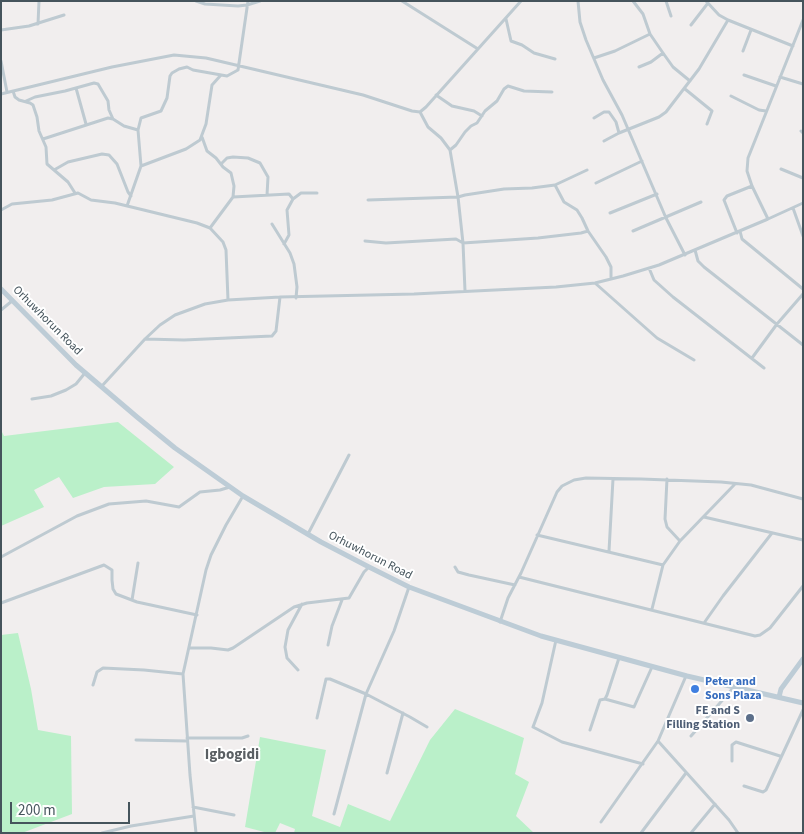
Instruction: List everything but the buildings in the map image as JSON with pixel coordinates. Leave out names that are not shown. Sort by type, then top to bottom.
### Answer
[{"type":"street","points":[[38,24],[39,1]]},
{"type":"street","points":[[196,1],[206,3],[248,3],[260,1]]},
{"type":"street","points":[[402,1],[478,48]]},
{"type":"street","points":[[420,112],[521,1]]},
{"type":"street","points":[[578,1],[580,22],[586,40],[684,255]]},
{"type":"street","points":[[633,1],[642,14],[650,34],[663,53],[673,67],[690,81]]},
{"type":"street","points":[[666,1],[671,16]]},
{"type":"street","points":[[690,24],[707,2],[719,15],[728,20],[792,46]]},
{"type":"street","points":[[127,206],[140,166],[138,130],[141,118],[160,111],[165,105],[172,73],[182,67],[227,76],[238,70],[248,3]]},
{"type":"street","points":[[1,30],[38,24],[64,15]]},
{"type":"street","points":[[506,18],[511,41],[522,45],[534,53],[555,59]]},
{"type":"street","points":[[604,141],[659,117],[666,112],[699,69],[728,20]]},
{"type":"street","points":[[768,219],[747,171],[748,158],[803,20]]},
{"type":"street","points":[[743,52],[751,30]]},
{"type":"street","points":[[594,58],[615,51],[650,34]]},
{"type":"street","points":[[639,67],[652,62],[663,53]]},
{"type":"street","points":[[1,94],[161,56],[190,55],[363,95],[420,112]]},
{"type":"street","points":[[1,60],[7,92]]},
{"type":"street","points":[[140,166],[186,149],[200,140],[210,107],[212,85],[222,74]]},
{"type":"street","points":[[744,74],[776,86]]},
{"type":"street","points":[[780,77],[803,84]]},
{"type":"street","points":[[26,102],[35,97],[94,83],[98,84],[108,101],[113,119]]},
{"type":"street","points":[[450,150],[470,126],[477,123],[498,101],[504,89],[508,86],[524,91],[552,92]]},
{"type":"street","points":[[76,88],[86,124]]},
{"type":"street","points":[[685,89],[712,111],[707,124]]},
{"type":"street","points":[[13,91],[15,97],[33,105],[39,131],[47,151],[47,164],[68,182],[75,192]]},
{"type":"street","points":[[436,96],[452,106],[474,111],[482,116]]},
{"type":"street","points":[[731,96],[759,110],[766,111]]},
{"type":"street","points":[[420,112],[428,127],[441,138],[450,150],[463,243],[465,291]]},
{"type":"street","points":[[594,118],[604,112],[609,112],[616,122],[619,133]]},
{"type":"street","points":[[43,139],[108,118],[138,130]]},
{"type":"street","points":[[202,136],[207,151],[231,173],[233,197],[210,228]]},
{"type":"street","points":[[54,170],[68,162],[102,154],[109,155],[117,164],[131,196]]},
{"type":"street","points":[[220,164],[227,158],[233,157],[248,158],[260,163],[268,177],[267,195]]},
{"type":"street","points":[[596,183],[642,161]]},
{"type":"street","points":[[781,169],[803,178]]},
{"type":"street","points":[[368,200],[458,197],[504,188],[532,188],[555,185],[587,170]]},
{"type":"street","points":[[555,185],[564,202],[577,210],[611,267],[611,279]]},
{"type":"street","points":[[752,186],[727,196],[724,200],[738,232],[742,239],[803,289]]},
{"type":"street","points":[[1,210],[12,204],[52,200],[75,192],[91,200],[127,206],[197,223],[210,228],[223,242],[226,250],[228,300]]},
{"type":"street","points":[[284,244],[289,235],[287,210],[293,199],[301,193],[317,193]]},
{"type":"street","points":[[233,197],[289,194],[293,199]]},
{"type":"street","points":[[610,213],[657,194]]},
{"type":"street","points":[[633,232],[701,202]]},
{"type":"street","points":[[102,387],[160,325],[182,312],[205,304],[228,300],[280,297],[296,298],[556,287],[595,282],[649,268],[684,255],[803,203]]},
{"type":"street","points":[[793,208],[803,236]]},
{"type":"street","points":[[272,224],[290,253],[294,264],[297,287],[296,298]]},
{"type":"street","points":[[365,241],[386,243],[456,239],[463,243],[538,238],[588,231]]},
{"type":"street","points":[[695,250],[698,260],[704,266],[803,345]]},
{"type":"street","points":[[649,268],[654,280],[673,297],[764,368]]},
{"type":"street","points":[[595,282],[657,338],[694,360]]},
{"type":"street","name":"Orhuwhorun Road","points":[[1,288],[85,372],[176,448],[243,496],[368,567],[409,587],[500,622],[556,640],[652,667],[803,704]]},
{"type":"street","points":[[751,358],[776,324],[803,294]]},
{"type":"street","points":[[145,339],[184,340],[272,336],[276,331],[280,297]]},
{"type":"street","points":[[1,310],[12,300]]},
{"type":"street","points":[[32,399],[52,396],[66,390],[76,384],[85,372]]},
{"type":"street","points":[[308,534],[350,454]]},
{"type":"street","points":[[609,551],[613,478]]},
{"type":"street","points":[[500,622],[508,598],[549,506],[562,486],[574,480],[613,478],[725,482],[751,485],[803,499]]},
{"type":"street","points":[[667,480],[665,519],[667,527],[680,540]]},
{"type":"street","points":[[725,482],[726,492]]},
{"type":"street","points":[[652,610],[663,565],[680,540],[735,484]]},
{"type":"street","points":[[1,557],[77,516],[109,504],[146,501],[179,507],[200,492],[230,487]]},
{"type":"street","points":[[196,833],[183,674],[211,555],[243,496]]},
{"type":"street","points":[[703,517],[803,540]]},
{"type":"street","points":[[704,623],[772,533]]},
{"type":"street","points":[[537,535],[663,565]]},
{"type":"street","points":[[132,600],[138,563]]},
{"type":"street","points":[[1,603],[107,565],[112,570],[113,589],[116,594],[132,600],[197,615]]},
{"type":"street","points":[[189,648],[228,650],[294,607],[320,601],[342,600],[352,596],[368,567]]},
{"type":"street","points":[[455,567],[458,572],[515,585]]},
{"type":"street","points":[[519,577],[755,636],[770,628],[803,586]]},
{"type":"street","points":[[334,814],[366,694],[394,631],[409,587]]},
{"type":"street","points":[[328,645],[332,626],[342,600]]},
{"type":"street","points":[[298,670],[287,658],[285,647],[288,630],[302,604]]},
{"type":"street","points":[[556,640],[542,703],[533,727],[562,742],[643,764]]},
{"type":"street","points":[[605,699],[619,658]]},
{"type":"street","points":[[779,698],[780,689],[803,659]]},
{"type":"street","points":[[590,730],[600,700],[605,699],[634,707],[652,667]]},
{"type":"street","points":[[93,685],[97,672],[104,668],[183,674]]},
{"type":"street","points":[[601,822],[658,741],[687,676]]},
{"type":"street","points":[[317,718],[326,679],[330,679],[366,694],[427,727]]},
{"type":"street","points":[[691,736],[734,687]]},
{"type":"street","points":[[744,786],[764,792],[803,710]]},
{"type":"street","points":[[387,773],[402,713]]},
{"type":"street","points":[[136,740],[187,740],[242,738],[248,736]]},
{"type":"street","points":[[658,741],[715,804],[738,833]]},
{"type":"street","points":[[732,761],[732,745],[736,742],[780,756]]},
{"type":"street","points":[[641,833],[686,773]]},
{"type":"street","points":[[691,833],[715,804]]},
{"type":"street","points":[[193,807],[234,815]]},
{"type":"street","points":[[102,833],[131,826],[194,816]]},
{"type":"green space","points":[[118,422],[174,467],[155,484],[104,487],[73,498],[59,477],[34,490],[44,507],[1,526],[1,430],[4,436]]},
{"type":"green space","points":[[18,633],[38,730],[71,736],[72,814],[22,833],[1,833],[1,635]]},
{"type":"green space","points":[[455,709],[524,738],[515,774],[529,782],[516,816],[534,833],[294,833],[295,829],[280,823],[275,833],[268,833],[245,827],[260,737],[326,750],[312,816],[340,827],[348,804],[390,821],[430,740]]},
{"type":"place","name":"Peter and Sons Plaza","points":[[695,689]]},
{"type":"place","name":"FE and S Filling Station","points":[[750,718]]},
{"type":"district","name":"Igbogidi","points":[[232,756]]}]
